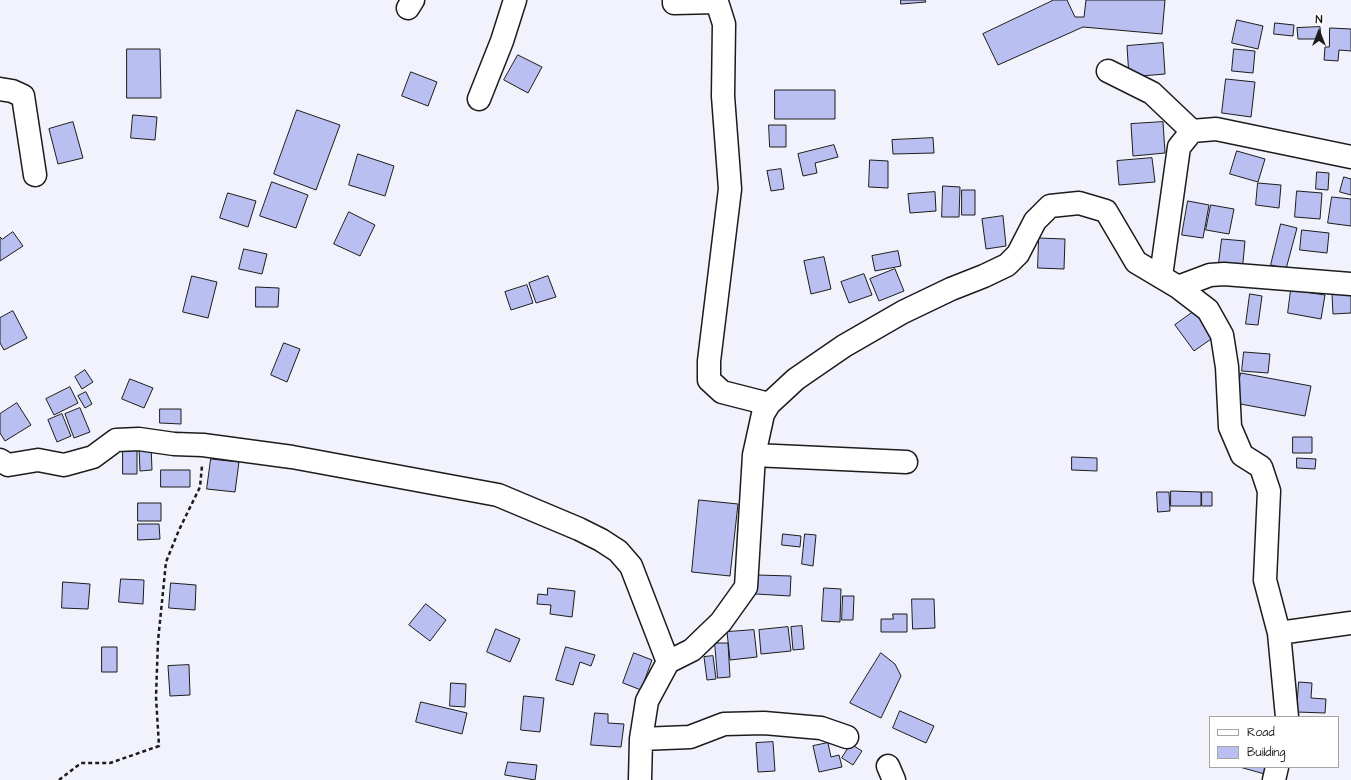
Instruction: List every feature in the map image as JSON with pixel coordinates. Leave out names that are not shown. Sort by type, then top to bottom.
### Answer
[{"type":"street","points":[[479,99],[502,41],[515,0]]},
{"type":"street","points":[[674,0],[674,3],[717,2],[724,24],[723,96],[730,189],[709,361],[709,380],[722,392],[769,404]]},
{"type":"street","points":[[1108,71],[1152,93],[1192,131]]},
{"type":"street","points":[[0,89],[12,91],[23,96],[35,175]]},
{"type":"street","points":[[1170,282],[1179,147],[1192,131],[1216,129],[1351,157]]},
{"type":"street","points":[[640,780],[640,739],[646,701],[668,662],[692,650],[721,622],[746,588],[754,455],[763,414],[769,404],[796,379],[844,346],[903,312],[1007,265],[1018,254],[1035,221],[1050,206],[1079,203],[1106,211],[1136,262],[1170,282],[1208,310],[1222,335],[1227,367],[1230,426],[1242,455],[1261,467],[1269,490],[1265,580],[1279,633],[1287,716]]},
{"type":"street","points":[[1170,282],[1224,274],[1351,284]]},
{"type":"street","points":[[0,460],[8,465],[38,460],[64,465],[93,457],[116,440],[139,439],[174,444],[203,445],[292,457],[498,495],[579,529],[601,540],[618,551],[631,566],[668,662]]},
{"type":"street","points":[[754,455],[906,462]]},
{"type":"street","points":[[1279,633],[1351,624]]},
{"type":"street","points":[[640,739],[690,737],[724,724],[764,723],[821,728],[847,737]]},
{"type":"street","points":[[1274,780],[1277,768]]},
{"type":"path","points":[[58,780],[81,762],[110,762],[159,746],[156,697],[158,640],[166,562],[179,530],[200,487],[203,445]]},
{"type":"building","points":[[901,0],[925,0],[926,2],[901,4]]},
{"type":"building","points":[[1054,0],[1067,0],[1075,17],[1084,17],[1086,0],[1165,0],[1162,34],[1083,27],[998,65],[983,34]]},
{"type":"building","points":[[1237,20],[1263,26],[1258,49],[1232,43]]},
{"type":"building","points":[[1275,23],[1294,25],[1293,36],[1274,34]]},
{"type":"building","points":[[1320,27],[1321,39],[1298,39],[1297,28]]},
{"type":"building","points":[[1330,28],[1351,29],[1351,51],[1339,50],[1338,61],[1324,60],[1325,47],[1329,47]]},
{"type":"building","points":[[1163,43],[1165,74],[1129,77],[1127,46]]},
{"type":"building","points":[[127,49],[160,49],[161,98],[127,98]]},
{"type":"building","points":[[1234,49],[1255,51],[1253,73],[1232,71]]},
{"type":"building","points":[[518,55],[542,67],[528,93],[504,80]]},
{"type":"building","points":[[411,72],[437,82],[428,106],[402,96]]},
{"type":"building","points":[[1226,79],[1255,82],[1251,117],[1222,113]]},
{"type":"building","points":[[775,90],[835,90],[835,119],[775,119]]},
{"type":"building","points":[[297,110],[340,125],[316,190],[274,174]]},
{"type":"building","points":[[133,115],[157,117],[155,140],[131,138]]},
{"type":"building","points":[[73,122],[83,158],[58,164],[49,129]]},
{"type":"building","points":[[1163,122],[1165,153],[1133,156],[1131,124]]},
{"type":"building","points":[[769,125],[786,125],[786,147],[770,147]]},
{"type":"building","points":[[933,138],[934,153],[893,154],[892,140]]},
{"type":"building","points":[[834,145],[838,157],[815,163],[817,173],[803,176],[798,154]]},
{"type":"building","points":[[1237,151],[1265,159],[1258,182],[1230,174]]},
{"type":"building","points":[[358,154],[394,166],[385,196],[349,185]]},
{"type":"building","points":[[1152,158],[1155,182],[1119,185],[1117,161]]},
{"type":"building","points":[[870,160],[888,161],[888,188],[869,187]]},
{"type":"building","points":[[781,169],[784,189],[771,191],[767,171]]},
{"type":"building","points":[[1317,172],[1329,173],[1328,190],[1316,189]]},
{"type":"building","points":[[1344,177],[1351,179],[1351,195],[1340,192]]},
{"type":"building","points":[[272,182],[308,195],[296,228],[260,216]]},
{"type":"building","points":[[1258,183],[1281,185],[1279,208],[1256,205]]},
{"type":"building","points":[[943,186],[960,187],[959,217],[942,217]]},
{"type":"building","points":[[962,190],[975,190],[975,215],[962,215]]},
{"type":"building","points":[[1297,191],[1322,193],[1320,219],[1295,217]]},
{"type":"building","points":[[935,192],[936,211],[910,213],[908,194]]},
{"type":"building","points":[[228,193],[256,201],[248,227],[220,218]]},
{"type":"building","points":[[1332,197],[1351,199],[1351,226],[1328,223]]},
{"type":"building","points":[[1188,201],[1209,205],[1203,238],[1182,235]]},
{"type":"building","points":[[1211,205],[1234,209],[1229,234],[1206,230]]},
{"type":"building","points":[[349,212],[375,225],[360,256],[334,244]]},
{"type":"building","points":[[1003,216],[1006,246],[986,249],[982,219]]},
{"type":"building","points":[[1281,224],[1297,228],[1286,269],[1271,265]]},
{"type":"building","points":[[1302,230],[1329,233],[1327,253],[1300,250]]},
{"type":"building","points":[[13,232],[23,246],[0,261],[0,237],[2,239]]},
{"type":"building","points":[[1039,238],[1065,239],[1064,269],[1038,268]]},
{"type":"building","points":[[1222,239],[1245,241],[1242,273],[1218,271]]},
{"type":"building","points":[[244,249],[267,254],[262,274],[239,269]]},
{"type":"building","points":[[898,251],[901,266],[875,271],[872,256]]},
{"type":"building","points":[[824,257],[831,289],[811,294],[804,261]]},
{"type":"building","points":[[895,269],[904,291],[879,301],[870,279]]},
{"type":"building","points":[[864,274],[872,295],[849,303],[841,282]]},
{"type":"building","points":[[192,276],[217,282],[208,318],[183,312]]},
{"type":"building","points":[[548,276],[556,297],[536,303],[529,283]]},
{"type":"building","points":[[527,285],[533,303],[511,310],[505,292]]},
{"type":"building","points":[[256,287],[279,288],[278,307],[256,307]]},
{"type":"building","points":[[1291,290],[1325,295],[1321,319],[1288,313]]},
{"type":"building","points":[[1351,292],[1351,313],[1333,314],[1332,294]]},
{"type":"building","points":[[1250,294],[1262,296],[1258,325],[1246,324]]},
{"type":"building","points":[[1196,310],[1214,337],[1194,351],[1175,325]]},
{"type":"building","points":[[13,311],[27,338],[4,350],[0,343],[0,318]]},
{"type":"building","points":[[284,343],[300,349],[287,382],[271,375]]},
{"type":"building","points":[[1244,352],[1270,354],[1268,373],[1242,371]]},
{"type":"building","points":[[85,370],[93,382],[82,389],[75,377]]},
{"type":"building","points":[[1241,373],[1311,386],[1305,416],[1235,403]]},
{"type":"building","points":[[130,379],[153,388],[144,408],[122,399]]},
{"type":"building","points":[[70,387],[78,403],[54,415],[46,399]]},
{"type":"building","points":[[86,392],[92,404],[85,408],[78,396]]},
{"type":"building","points":[[17,403],[31,425],[5,441],[0,433],[0,414]]},
{"type":"building","points":[[80,408],[90,432],[74,438],[65,414]]},
{"type":"building","points":[[160,409],[181,409],[181,424],[160,423]]},
{"type":"building","points":[[62,414],[71,436],[57,442],[48,420]]},
{"type":"building","points":[[1293,437],[1312,437],[1312,453],[1293,453]]},
{"type":"building","points":[[123,446],[137,446],[137,474],[123,474]]},
{"type":"building","points":[[151,446],[152,470],[140,471],[139,447]]},
{"type":"building","points":[[1072,457],[1097,458],[1097,471],[1072,470]]},
{"type":"building","points":[[1297,458],[1316,459],[1315,469],[1297,468]]},
{"type":"building","points":[[211,459],[239,462],[235,492],[207,489]]},
{"type":"building","points":[[161,470],[190,470],[190,487],[161,487]]},
{"type":"building","points":[[1171,491],[1201,492],[1201,506],[1171,506]]},
{"type":"building","points":[[1157,492],[1169,492],[1170,511],[1158,512]]},
{"type":"building","points":[[1202,492],[1212,492],[1212,506],[1202,506]]},
{"type":"building","points":[[699,500],[738,504],[730,576],[692,572]]},
{"type":"building","points":[[138,503],[161,503],[161,521],[138,521]]},
{"type":"building","points":[[138,524],[159,524],[160,539],[138,540]]},
{"type":"building","points":[[783,534],[801,536],[800,547],[782,545]]},
{"type":"building","points":[[805,534],[816,535],[813,566],[802,564]]},
{"type":"building","points":[[757,575],[791,576],[790,596],[756,594]]},
{"type":"building","points":[[121,579],[144,580],[143,604],[119,602]]},
{"type":"building","points":[[63,582],[90,584],[88,609],[62,608]]},
{"type":"building","points":[[171,583],[196,585],[195,610],[169,608]]},
{"type":"building","points":[[548,588],[575,591],[572,617],[550,614],[551,605],[537,604],[538,594],[547,595]]},
{"type":"building","points":[[824,588],[841,589],[840,622],[822,621]]},
{"type":"building","points":[[843,596],[854,596],[853,620],[842,620]]},
{"type":"building","points":[[912,599],[934,599],[935,628],[913,629]]},
{"type":"building","points":[[426,604],[446,620],[430,641],[409,625]]},
{"type":"building","points":[[893,614],[907,614],[907,632],[881,632],[881,619],[893,619]]},
{"type":"building","points":[[802,626],[804,649],[793,650],[791,627]]},
{"type":"building","points":[[788,627],[791,651],[761,654],[759,630]]},
{"type":"building","points":[[496,629],[520,639],[510,662],[487,652]]},
{"type":"building","points":[[754,630],[757,657],[730,660],[727,632]]},
{"type":"building","points":[[715,643],[728,643],[730,677],[718,678]]},
{"type":"building","points":[[102,647],[117,647],[117,672],[102,672]]},
{"type":"building","points":[[566,647],[595,655],[591,666],[580,662],[573,685],[556,680]]},
{"type":"building","points":[[634,653],[652,660],[641,690],[623,683]]},
{"type":"building","points":[[881,653],[895,664],[901,676],[881,718],[850,703]]},
{"type":"building","points":[[713,656],[716,679],[707,680],[704,657]]},
{"type":"building","points":[[189,665],[190,695],[170,696],[168,666]]},
{"type":"building","points":[[1299,682],[1312,683],[1311,698],[1326,699],[1325,713],[1297,712]]},
{"type":"building","points":[[451,683],[466,684],[465,707],[450,706]]},
{"type":"building","points":[[524,696],[544,698],[540,732],[521,730]]},
{"type":"building","points":[[421,702],[467,713],[462,734],[416,722]]},
{"type":"building","points":[[900,711],[934,726],[926,743],[893,728]]},
{"type":"building","points":[[595,713],[608,714],[608,723],[624,724],[621,747],[591,745]]},
{"type":"building","points":[[773,742],[775,771],[758,772],[756,743]]},
{"type":"building","points":[[828,743],[831,757],[839,755],[842,767],[819,772],[813,746]]},
{"type":"building","points":[[851,744],[862,751],[853,765],[842,758]]},
{"type":"building","points":[[508,762],[537,765],[535,780],[505,775]]},
{"type":"building","points":[[1244,768],[1267,768],[1266,774]]}]
